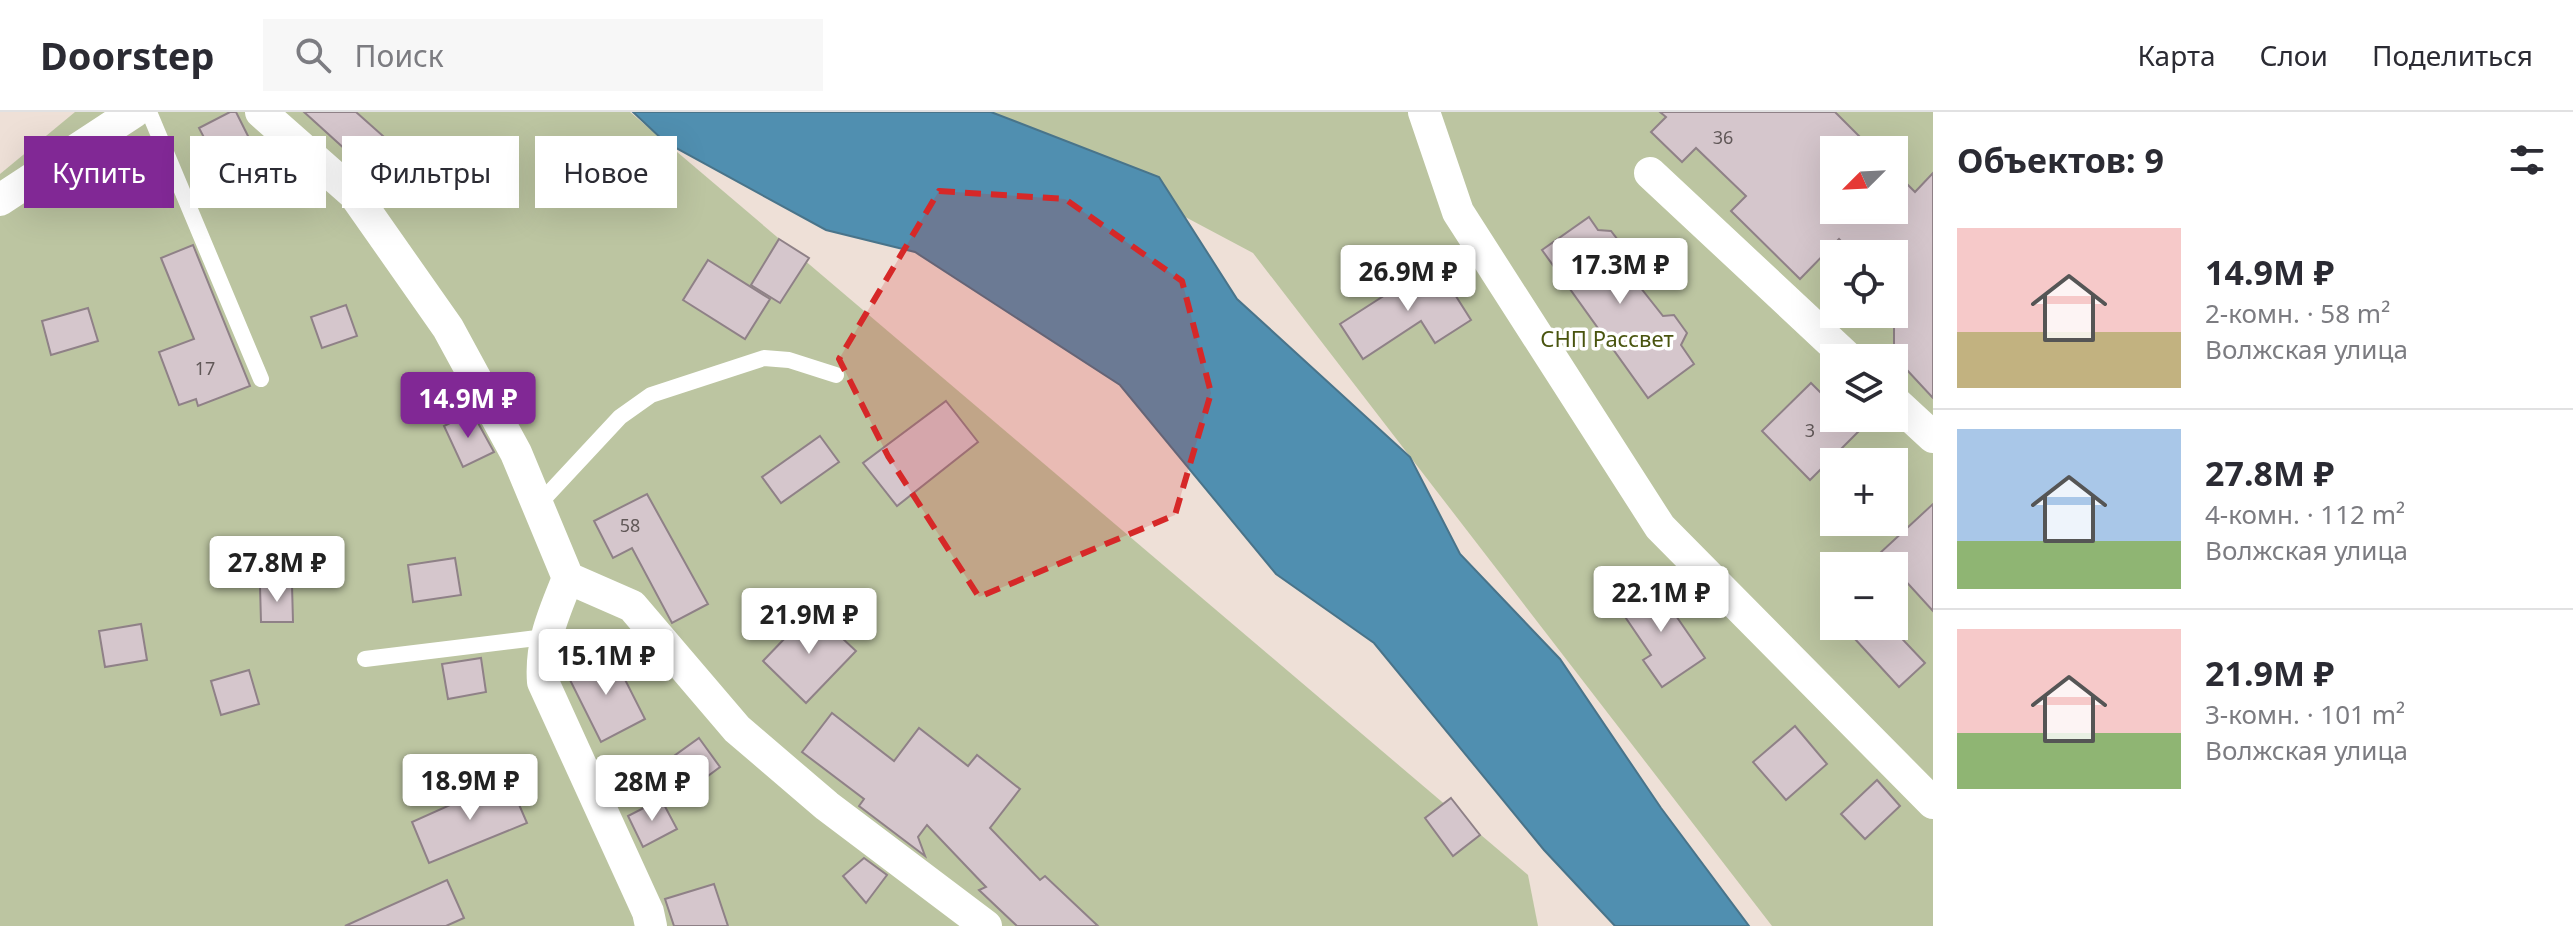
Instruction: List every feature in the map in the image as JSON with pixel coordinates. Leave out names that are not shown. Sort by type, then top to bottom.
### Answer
[{"type":"street","points":[[0,200],[134,112]]},
{"type":"street","points":[[261,112],[354,194],[448,328],[516,453],[568,578],[545,637],[541,658],[543,682],[648,912],[651,926]]},
{"type":"street","points":[[1424,112],[1458,212],[1660,527],[1933,803]]},
{"type":"street","points":[[1650,173],[1833,344]]},
{"type":"street","points":[[1908,414],[1933,437]]},
{"type":"street","points":[[568,578],[632,606],[737,729],[827,806],[986,926]]},
{"type":"lane","points":[[149,112],[261,379]]},
{"type":"lane","points":[[538,505],[620,417],[651,395],[764,358],[789,360],[836,375]]},
{"type":"lane","points":[[365,659],[545,637]]},
{"type":"highlighted area","points":[[939,191],[1065,199],[1182,281],[1211,393],[1175,515],[979,597],[888,456],[839,359]]},
{"type":"green space","points":[[75,112],[630,112],[658,136],[535,136],[535,208],[677,208],[677,152],[1528,875],[1538,926],[0,926],[0,174],[24,154],[24,208],[174,208],[174,136],[46,136]]},
{"type":"green space","name":"СНП Рассвет","points":[[988,112],[1933,112],[1933,926],[1772,926],[1253,253]]},
{"type":"water","points":[[633,112],[991,112],[1159,177],[1237,299],[1410,457],[1460,554],[1560,659],[1661,808],[1749,926],[1615,926],[1544,850],[1374,643],[1276,574],[1120,385],[915,252],[826,230],[677,149],[677,136],[659,136]]},
{"type":"building","points":[[236,112],[248,136],[203,136],[199,128]]},
{"type":"building","points":[[304,112],[356,112],[383,136],[342,136],[342,146]]},
{"type":"building","points":[[1660,112],[1835,112],[1859,136],[1820,136],[1820,224],[1908,224],[1908,185],[1915,192],[1933,173],[1933,398],[1908,371],[1908,344],[1894,344],[1894,328],[1908,328],[1908,240],[1820,240],[1820,258],[1800,279],[1731,211],[1746,196],[1696,148],[1682,162],[1651,132],[1666,117]]},
{"type":"building","points":[[1589,217],[1598,230],[1611,231],[1624,248],[1622,255],[1630,265],[1625,268],[1663,316],[1674,315],[1687,333],[1681,345],[1694,364],[1648,398],[1542,250]]},
{"type":"building","points":[[779,239],[809,258],[780,303],[751,285]]},
{"type":"building","points":[[193,245],[250,386],[198,406],[196,399],[179,405],[159,352],[194,339],[161,258]]},
{"type":"building","points":[[708,260],[770,299],[745,339],[683,300]]},
{"type":"building","points":[[1435,263],[1471,320],[1435,343],[1421,321],[1363,359],[1340,324]]},
{"type":"building","points":[[346,305],[357,336],[322,348],[311,317]]},
{"type":"building","points":[[88,308],[98,341],[51,355],[42,321]]},
{"type":"building","points":[[1811,383],[1820,392],[1820,432],[1858,432],[1842,448],[1820,448],[1820,470],[1810,480],[1762,431]]},
{"type":"building","points":[[946,401],[978,442],[897,506],[863,463]]},
{"type":"building","points":[[472,412],[494,452],[463,467],[444,426]]},
{"type":"building","points":[[820,436],[839,462],[781,503],[762,477]]},
{"type":"building","points":[[647,494],[708,604],[672,623],[632,548],[613,558],[594,521]]},
{"type":"building","points":[[1933,504],[1933,611],[1908,584],[1908,552],[1881,552],[1898,536],[1908,536],[1908,527]]},
{"type":"building","points":[[455,558],[461,595],[413,602],[408,565]]},
{"type":"building","points":[[1652,581],[1705,658],[1662,687],[1643,660],[1651,655],[1617,605]]},
{"type":"building","points":[[292,585],[293,622],[261,622],[260,586]]},
{"type":"building","points":[[812,610],[856,651],[806,703],[763,661]]},
{"type":"building","points":[[141,624],[147,660],[105,667],[99,631]]},
{"type":"building","points":[[1856,640],[1903,640],[1925,663],[1899,687]]},
{"type":"building","points":[[611,652],[645,719],[601,742],[567,674]]},
{"type":"building","points":[[481,658],[486,692],[448,699],[442,664]]},
{"type":"building","points":[[249,670],[259,704],[221,715],[211,681]]},
{"type":"building","points":[[832,713],[894,761],[919,728],[968,766],[977,755],[1020,789],[990,828],[1040,880],[1045,876],[1098,926],[1017,926],[979,890],[986,887],[927,825],[918,837],[925,856],[859,806],[864,799],[802,752]]},
{"type":"building","points":[[1795,726],[1827,764],[1786,800],[1753,762]]},
{"type":"building","points":[[699,738],[720,767],[689,790],[667,761]]},
{"type":"building","points":[[508,779],[527,823],[429,863],[412,822]]},
{"type":"building","points":[[1877,780],[1900,806],[1865,839],[1841,814]]},
{"type":"building","points":[[1451,798],[1480,835],[1453,856],[1425,818]]},
{"type":"building","points":[[661,799],[677,829],[643,847],[628,816]]},
{"type":"building","points":[[864,858],[887,875],[866,903],[843,876]]},
{"type":"building","points":[[447,880],[464,918],[446,926],[345,926]]},
{"type":"building","points":[[714,884],[728,926],[674,926],[665,899]]}]
